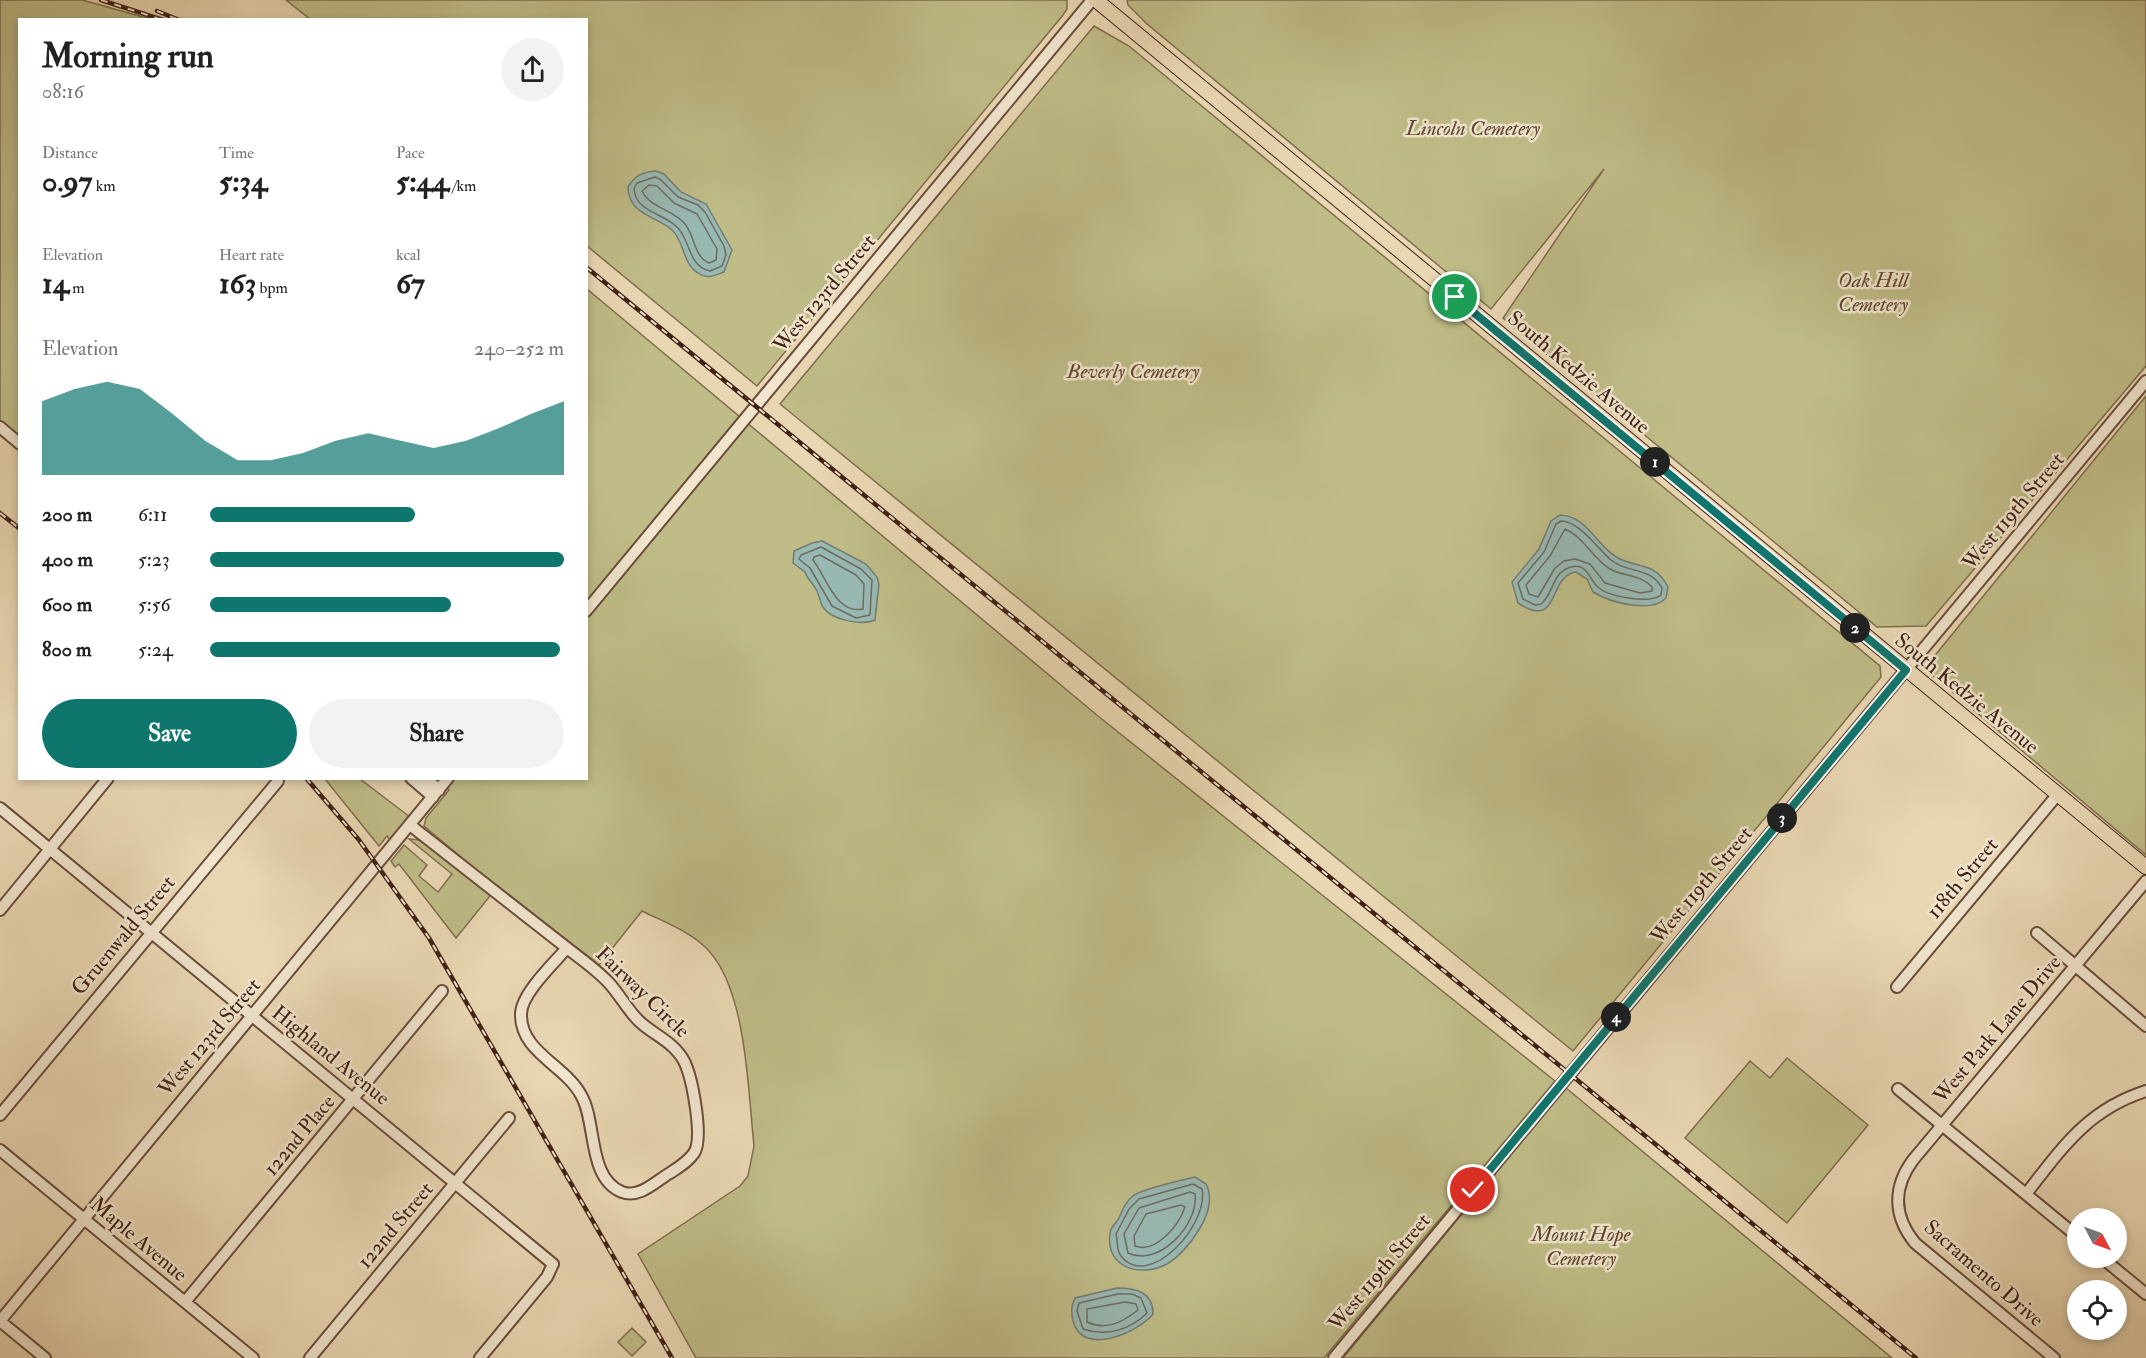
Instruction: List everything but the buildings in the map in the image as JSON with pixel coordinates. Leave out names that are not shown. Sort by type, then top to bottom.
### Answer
[{"type":"main road","name":"South Kedzie Avenue","points":[[1094,0],[2146,867]]},
{"type":"street","name":"West 123rd Street","points":[[588,609],[1094,0]]},
{"type":"street","name":"West 119th Street","points":[[1334,1358],[2146,381]]},
{"type":"street","points":[[0,428],[18,442]]},
{"type":"street","points":[[0,910],[106,780]]},
{"type":"street","points":[[414,780],[436,793]]},
{"type":"street","points":[[427,780],[436,793]]},
{"type":"street","name":"West 123rd Street","points":[[0,1321],[446,780]]},
{"type":"street","name":"Gruenwald Street","points":[[0,1114],[278,781]]},
{"type":"street","name":"118th Street","points":[[1897,987],[2058,794]]},
{"type":"street","name":"Highland Avenue","points":[[0,808],[553,1264],[547,1278],[480,1358]]},
{"type":"street","name":"Fairway Circle","points":[[410,825],[567,948],[609,983],[639,1021],[671,1044],[683,1060],[690,1079],[699,1136],[695,1152],[685,1163],[637,1194],[621,1192],[602,1172],[590,1116],[581,1094],[565,1074],[533,1047],[522,1026],[523,1002],[567,948]]},
{"type":"street","name":"West Park Lane Drive","points":[[1898,1211],[1899,1188],[1906,1170],[2146,881]]},
{"type":"street","points":[[2037,933],[2146,1026]]},
{"type":"street","name":"122nd Place","points":[[185,1302],[442,991]]},
{"type":"street","points":[[1898,1089],[2067,1228]]},
{"type":"street","points":[[2026,1194],[2083,1125],[2105,1108],[2146,1091]]},
{"type":"street","name":"122nd Street","points":[[310,1358],[509,1118]]},
{"type":"street","name":"Maple Avenue","points":[[0,1150],[253,1358]]},
{"type":"street","name":"Sacramento Drive","points":[[1898,1211],[1905,1229],[1915,1243],[2054,1358]]},
{"type":"street","points":[[2115,1268],[2146,1294]]},
{"type":"street","points":[[0,1321],[45,1358]]},
{"type":"green space","points":[[0,0],[82,0],[146,18],[18,18],[18,435],[0,420]]},
{"type":"green space","points":[[286,0],[1067,0],[1067,9],[1063,15],[757,386],[588,247],[588,18],[309,18]]},
{"type":"green space","name":"Oak Hill Cemetery","points":[[1127,0],[2146,0],[2146,366],[1926,626],[1877,627],[1503,318],[1604,169],[1491,309],[1147,24],[1128,5]]},
{"type":"green space","name":"Beverly Cemetery","points":[[1094,26],[1129,46],[1880,666],[1881,677],[1573,1051],[780,404]]},
{"type":"green space","points":[[588,290],[1098,716],[1555,1081],[1324,1358],[696,1358],[638,1254],[740,1186],[748,1176],[754,1146],[744,1044],[731,992],[722,969],[709,951],[694,938],[642,911],[599,965],[498,886],[456,938],[399,864],[395,867],[391,861],[404,845],[427,865],[419,876],[438,892],[452,874],[409,839],[420,840],[460,871],[468,863],[424,826],[426,818],[449,790],[436,780],[588,780]]},
{"type":"green space","points":[[2146,396],[2146,855],[1931,674],[1928,664]]},
{"type":"green space","points":[[326,780],[361,780],[410,817],[390,840],[387,836],[379,846]]},
{"type":"green space","points":[[1787,1058],[1868,1125],[1787,1223],[1685,1138],[1750,1061],[1770,1078]]},
{"type":"green space","name":"Mount Hope Cemetery","points":[[1566,1088],[1892,1358],[1343,1358]]},
{"type":"green space","points":[[632,1328],[646,1342],[632,1356],[618,1342]]},
{"type":"water","points":[[656,171],[664,174],[681,192],[706,204],[732,250],[724,272],[708,277],[698,273],[689,264],[672,230],[638,209],[633,203],[628,187],[640,175]]},
{"type":"water","points":[[1560,515],[1578,520],[1610,553],[1618,558],[1652,569],[1668,587],[1666,598],[1651,605],[1619,603],[1593,592],[1587,579],[1576,572],[1561,582],[1548,607],[1541,611],[1532,610],[1518,603],[1512,582],[1539,549],[1551,521]]},
{"type":"water","points":[[822,541],[866,564],[877,577],[879,584],[875,620],[847,621],[827,612],[805,572],[793,563],[794,551]]},
{"type":"water","points":[[1195,1177],[1206,1184],[1209,1202],[1207,1214],[1201,1226],[1184,1249],[1167,1264],[1157,1268],[1136,1270],[1119,1262],[1113,1255],[1110,1245],[1110,1231],[1129,1200],[1146,1190]]},
{"type":"water","points":[[1117,1288],[1137,1290],[1147,1296],[1153,1314],[1135,1328],[1111,1338],[1098,1340],[1087,1338],[1078,1332],[1072,1315],[1075,1298]]},
{"type":"railway","points":[[101,0],[157,18]]},
{"type":"railway","points":[[157,11],[174,18]]},
{"type":"railway","points":[[588,269],[1916,1358]]},
{"type":"railway","points":[[0,513],[18,527]]},
{"type":"railway","points":[[308,780],[359,840],[429,938],[672,1358]]},
{"type":"route","points":[[1455,297],[1906,670],[1473,1190]]},
{"type":"park label","name":"Lincoln Cemetery","points":[[1473,128]]}]
